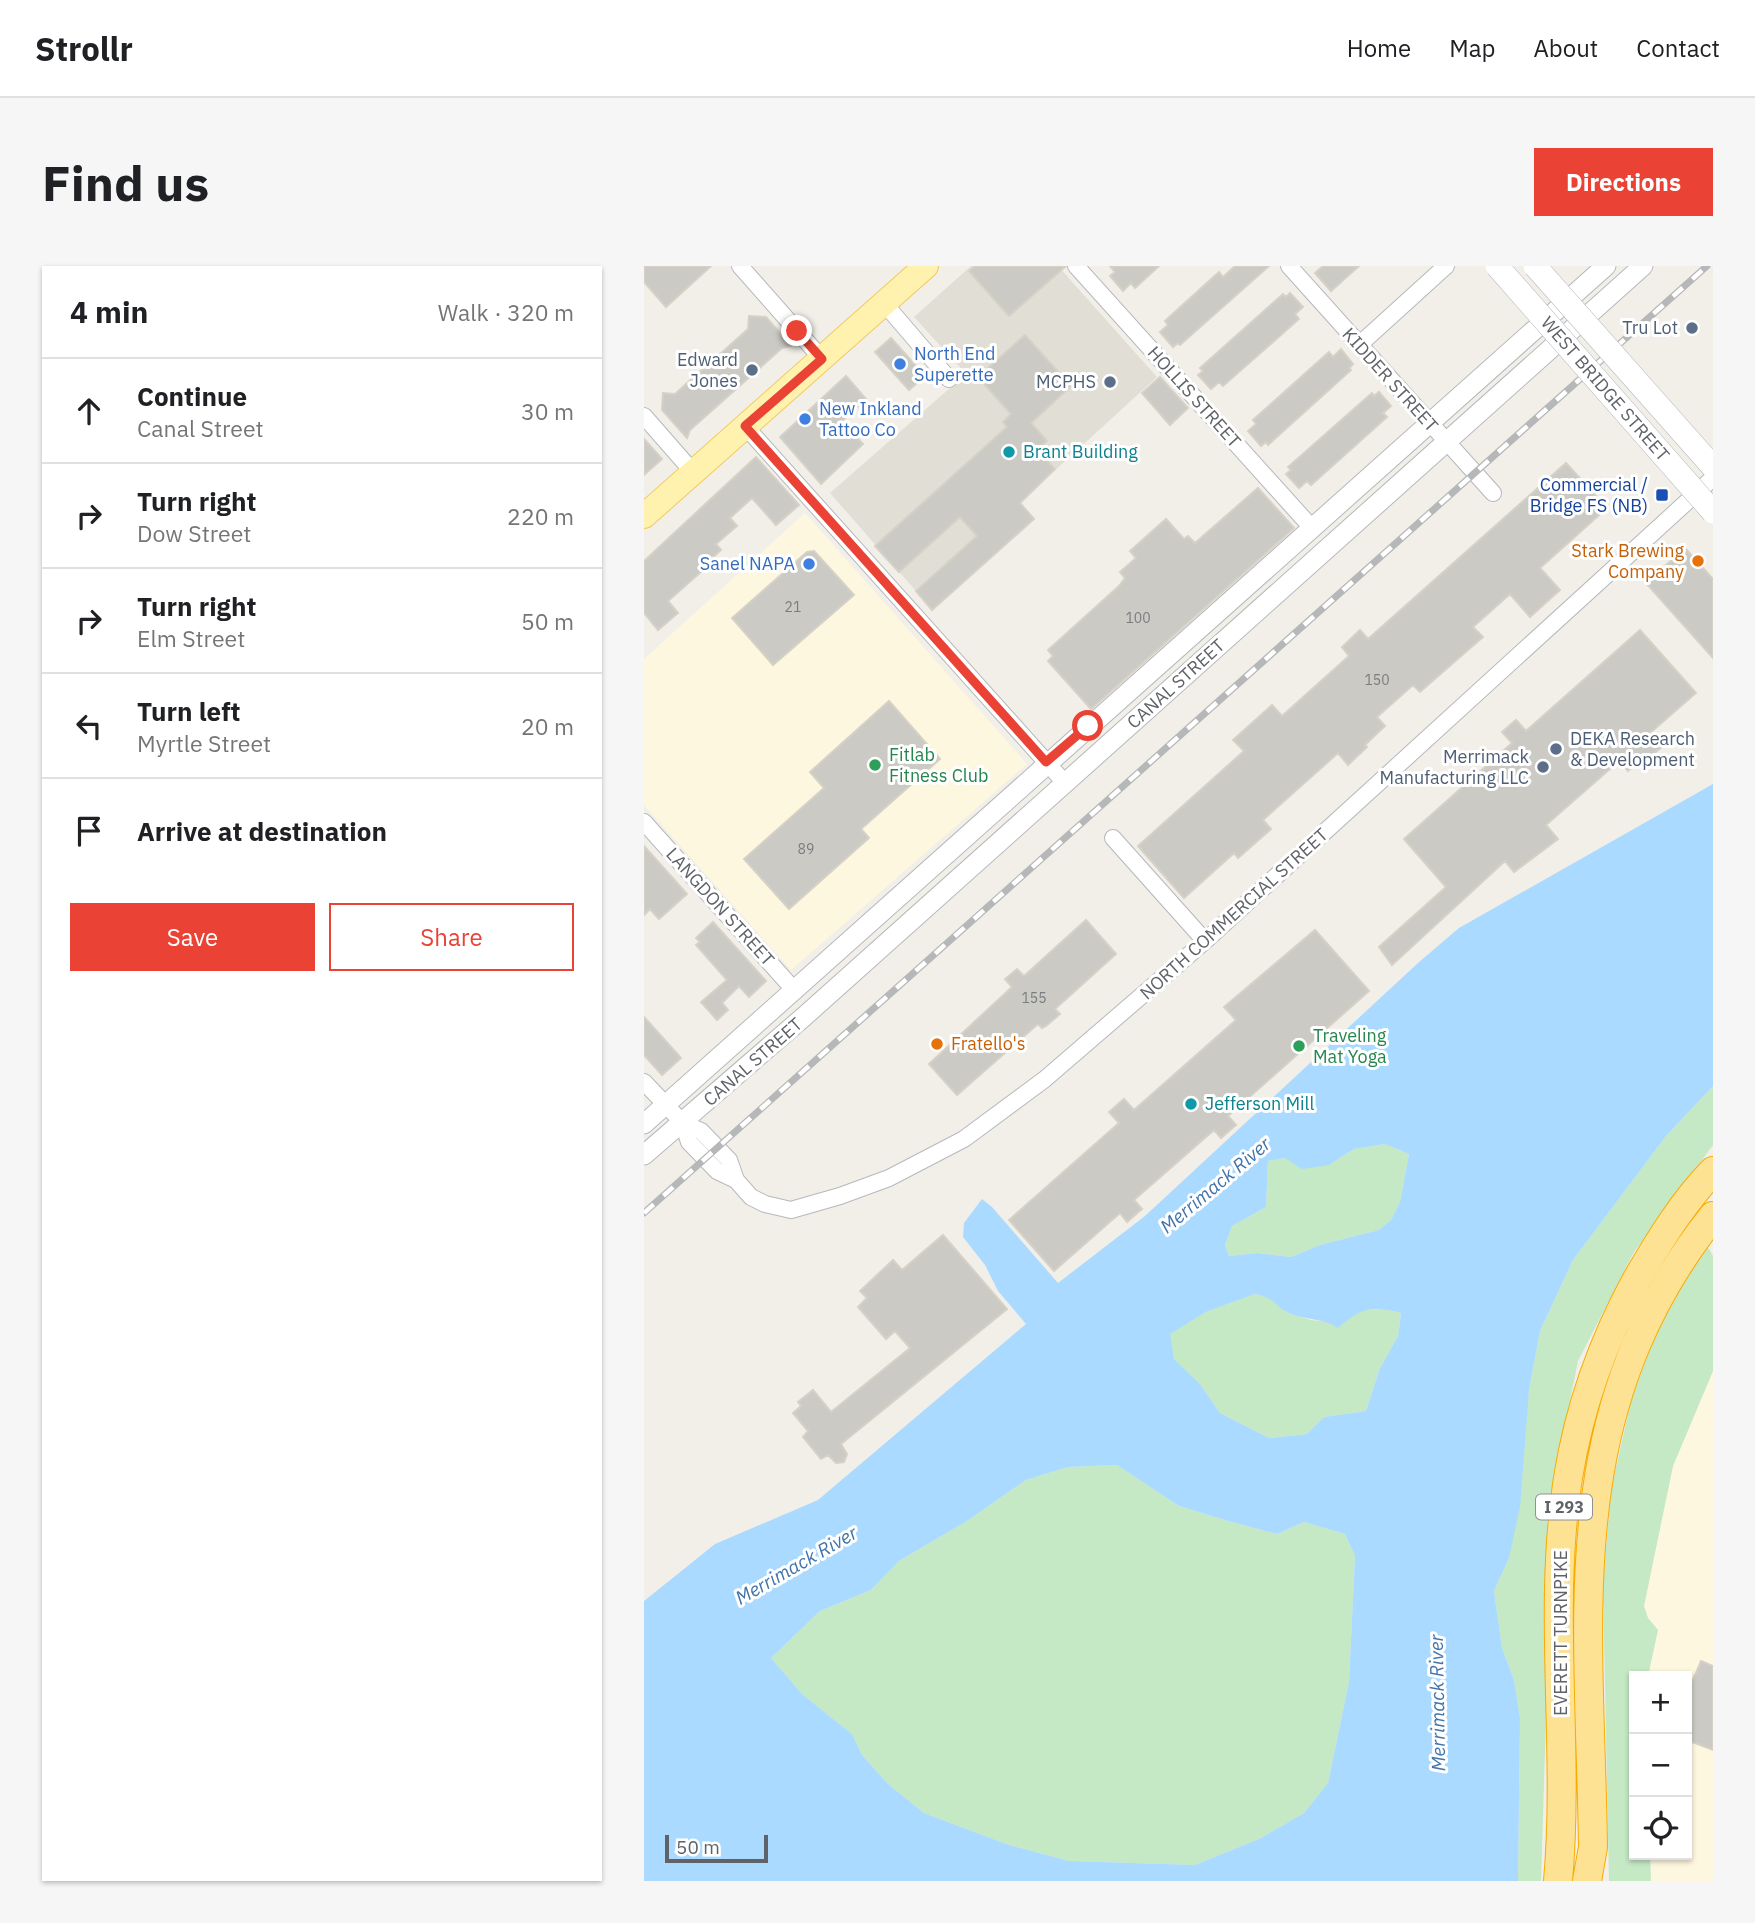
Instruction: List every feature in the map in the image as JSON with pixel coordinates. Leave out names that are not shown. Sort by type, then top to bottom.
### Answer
[{"type":"highway","name":"EVERETT TURNPIKE","points":[[1558,1881],[1562,1801],[1560,1574],[1568,1478],[1575,1443],[1595,1373],[1628,1296],[1679,1213],[1713,1171]]},
{"type":"highway","name":"EVERETT TURNPIKE","points":[[1587,1881],[1593,1847],[1587,1588],[1591,1523],[1601,1459],[1617,1396],[1641,1335],[1688,1250],[1713,1216]]},
{"type":"highway","points":[[1593,1847],[1596,1881]]},
{"type":"main road","points":[[644,516],[926,266]]},
{"type":"main road","name":"WEST BRIDGE STREET","points":[[1497,266],[1713,512]]},
{"type":"main road","name":"WEST BRIDGE STREET","points":[[1535,266],[1713,467]]},
{"type":"street","points":[[740,266],[822,359]]},
{"type":"street","name":"HOLLIS STREET","points":[[1076,266],[1312,528]]},
{"type":"street","name":"KIDDER STREET","points":[[1289,266],[1493,493]]},
{"type":"street","points":[[1359,345],[1438,270],[1446,266]]},
{"type":"street","name":"CANAL STREET","points":[[644,1124],[795,991],[1046,762],[1606,266]]},
{"type":"street","name":"CANAL STREET","points":[[644,1155],[1447,444],[1643,266]]},
{"type":"street","points":[[884,303],[949,379]]},
{"type":"street","points":[[644,416],[694,472]]},
{"type":"street","points":[[745,426],[1065,783]]},
{"type":"street","name":"NORTH COMMERCIAL STREET","points":[[644,1082],[683,1123],[701,1131],[729,1160],[736,1180],[751,1197],[765,1204],[791,1210],[841,1196],[925,1162],[964,1139],[1045,1079],[1205,941],[1713,478]]},
{"type":"street","name":"LANGDON STREET","points":[[644,822],[795,991]]},
{"type":"street","points":[[1114,838],[1205,941]]},
{"type":"shaded area","points":[[971,266],[1058,266],[1157,377],[980,539],[977,537],[916,591],[830,493],[966,374],[914,317]]},
{"type":"shaded area","points":[[805,513],[1027,764],[791,970],[644,805],[644,659]]},
{"type":"shaded area","points":[[1713,1371],[1713,1881],[1651,1881],[1650,1860],[1692,1860],[1692,1671],[1649,1671],[1658,1630],[1648,1618],[1644,1606],[1673,1466]]},
{"type":"green space","points":[[1713,1086],[1713,1145],[1634,1252],[1578,1361],[1547,1514],[1547,1686],[1541,1881],[1518,1881],[1520,1718],[1514,1680],[1502,1648],[1494,1591],[1509,1558],[1529,1390],[1540,1331],[1573,1260],[1666,1136]]},
{"type":"green space","points":[[1385,1144],[1409,1154],[1400,1202],[1391,1220],[1379,1230],[1320,1245],[1291,1257],[1257,1253],[1229,1256],[1225,1245],[1232,1226],[1266,1207],[1268,1161],[1285,1158],[1329,1165],[1354,1149]]},
{"type":"green space","points":[[1705,1242],[1713,1256],[1713,1371],[1673,1466],[1644,1606],[1648,1618],[1658,1630],[1649,1671],[1629,1671],[1629,1860],[1650,1860],[1651,1881],[1609,1881],[1603,1584],[1611,1490],[1631,1401],[1659,1323]]},
{"type":"green space","points":[[1255,1294],[1273,1298],[1286,1312],[1311,1320],[1330,1322],[1357,1310],[1384,1309],[1401,1313],[1398,1336],[1380,1368],[1366,1411],[1324,1417],[1307,1434],[1269,1438],[1220,1413],[1200,1384],[1174,1359],[1169,1334],[1206,1312]]},
{"type":"green space","points":[[1117,1465],[1179,1506],[1228,1521],[1277,1534],[1304,1522],[1345,1534],[1355,1556],[1349,1682],[1328,1783],[1304,1813],[1261,1838],[1195,1865],[1069,1861],[1009,1845],[924,1813],[888,1784],[862,1755],[852,1734],[802,1694],[771,1658],[820,1611],[871,1590],[899,1561],[967,1521],[1026,1480],[1068,1467]]},
{"type":"water","name":"Merrimack River","points":[[1713,784],[1713,1086],[1666,1136],[1573,1260],[1540,1331],[1529,1390],[1520,1507],[1509,1558],[1494,1591],[1502,1648],[1514,1680],[1520,1718],[1518,1881],[644,1881],[644,1601],[715,1544],[818,1500],[1026,1324],[998,1291],[985,1265],[963,1237],[964,1223],[982,1199],[1058,1283],[1145,1216],[1459,928]],"holes":[[[1385,1144],[1409,1154],[1400,1202],[1391,1220],[1379,1230],[1320,1245],[1291,1257],[1257,1253],[1229,1256],[1225,1245],[1232,1226],[1266,1207],[1268,1161],[1285,1158],[1302,1169],[1329,1165],[1354,1149]],[[1255,1294],[1272,1300],[1289,1313],[1327,1322],[1338,1328],[1353,1316],[1367,1310],[1382,1309],[1401,1313],[1398,1336],[1380,1368],[1366,1411],[1324,1417],[1307,1434],[1269,1438],[1220,1413],[1200,1384],[1174,1359],[1170,1334],[1206,1312]],[[1117,1465],[1179,1506],[1277,1534],[1304,1522],[1345,1534],[1355,1556],[1349,1682],[1328,1783],[1304,1813],[1261,1838],[1195,1865],[1069,1861],[1009,1845],[924,1813],[888,1784],[862,1755],[852,1734],[802,1694],[771,1658],[820,1611],[871,1590],[899,1561],[967,1521],[1026,1480],[1068,1467]]]},
{"type":"building","points":[[644,266],[711,266],[666,307],[644,282]]},
{"type":"building","points":[[975,266],[1066,266],[1009,316],[969,271]]},
{"type":"building","points":[[1110,266],[1159,266],[1135,288],[1131,283],[1123,291],[1110,276],[1115,272]]},
{"type":"building","points":[[1235,266],[1269,266],[1180,345],[1178,343],[1173,347],[1160,332],[1168,325],[1165,321],[1219,272],[1223,277]]},
{"type":"building","points":[[1323,266],[1359,266],[1331,291],[1315,273]]},
{"type":"building","points":[[1290,293],[1303,307],[1295,314],[1299,319],[1223,386],[1219,382],[1211,389],[1198,375],[1203,371],[1200,368],[1283,294],[1286,297]]},
{"type":"building","points":[[749,316],[766,317],[791,346],[782,348],[690,430],[687,438],[662,410],[663,393],[675,394],[706,366],[707,354],[719,355],[748,329]]},
{"type":"building","name":"Brant Building","points":[[1025,335],[1071,386],[1031,423],[1047,441],[1037,450],[1055,469],[1020,503],[1034,519],[932,610],[916,591],[977,536],[960,517],[899,572],[875,546],[1007,427],[1003,422],[1011,414],[978,377]]},
{"type":"building","name":"North End Superette","points":[[891,338],[925,376],[909,390],[875,352]]},
{"type":"building","points":[[1341,349],[1353,364],[1349,368],[1351,370],[1268,445],[1266,442],[1261,446],[1248,431],[1256,424],[1253,420],[1329,352],[1333,357]]},
{"type":"building","points":[[846,376],[866,399],[842,421],[863,444],[821,484],[780,437]]},
{"type":"building","points":[[1160,377],[1188,408],[1170,425],[1142,393]]},
{"type":"building","points":[[1379,392],[1391,406],[1383,413],[1387,417],[1311,485],[1307,481],[1299,488],[1286,474],[1291,470],[1288,467],[1372,393],[1374,396]]},
{"type":"building","points":[[644,439],[662,459],[644,475]]},
{"type":"building","points":[[756,457],[799,505],[776,525],[752,498],[730,518],[737,526],[716,544],[721,550],[708,562],[710,564],[668,601],[678,613],[658,630],[644,613],[644,561]]},
{"type":"building","points":[[1566,463],[1607,508],[1540,568],[1560,590],[1530,617],[1510,594],[1473,627],[1483,637],[1420,692],[1413,685],[1377,717],[1385,726],[1348,765],[1338,753],[1263,820],[1271,829],[1238,858],[1234,853],[1184,898],[1138,846],[1244,751],[1233,740],[1272,705],[1282,716],[1349,656],[1342,647],[1360,630],[1368,639]]},
{"type":"building","points":[[1258,488],[1294,528],[1091,709],[1048,661],[1053,656],[1048,650],[1119,586],[1125,578],[1120,572],[1136,558],[1130,551],[1166,519],[1184,539],[1188,536],[1195,543]]},
{"type":"building","points":[[1685,548],[1713,579],[1713,658],[1646,583]]},
{"type":"building","points":[[814,551],[854,595],[773,665],[732,618],[807,552]]},
{"type":"building","points":[[1640,630],[1696,693],[1650,733],[1662,747],[1642,764],[1639,761],[1628,771],[1619,761],[1546,825],[1558,839],[1514,872],[1505,861],[1392,965],[1379,947],[1446,887],[1404,839],[1512,743],[1502,732],[1516,720],[1526,731]]},
{"type":"building","points":[[889,701],[940,759],[861,829],[869,838],[789,909],[744,859],[824,788],[810,772]]},
{"type":"building","points":[[644,846],[687,894],[659,919],[650,909],[644,915]]},
{"type":"building","points":[[1086,920],[1116,954],[1055,1009],[1060,1014],[1042,1028],[1038,1024],[957,1095],[929,1064],[1012,987],[1005,979],[1017,969],[1024,976]]},
{"type":"building","points":[[713,922],[766,981],[749,997],[739,986],[722,1003],[728,1010],[717,1020],[701,1002],[727,980],[696,945],[700,942],[696,938]]},
{"type":"building","name":"Jefferson Mill","points":[[1315,930],[1369,991],[1228,1116],[1236,1125],[1221,1138],[1214,1130],[1134,1200],[1142,1209],[1127,1222],[1120,1213],[1054,1271],[1009,1220],[1119,1123],[1109,1112],[1124,1099],[1134,1110],[1236,1020],[1224,1007]]},
{"type":"building","points":[[644,1017],[681,1058],[662,1075],[644,1055]]},
{"type":"building","points":[[943,1235],[1007,1309],[841,1444],[847,1454],[844,1462],[836,1463],[828,1455],[821,1459],[803,1437],[808,1431],[793,1413],[801,1406],[798,1402],[813,1390],[831,1412],[910,1348],[895,1331],[886,1339],[858,1307],[867,1298],[860,1291],[893,1260],[902,1270]]},
{"type":"building","points":[[1701,1661],[1713,1666],[1713,1750],[1692,1742],[1692,1682]]},
{"type":"railway","points":[[644,1213],[1707,266]]},
{"type":"place","name":"Tru Lot","points":[[1692,328]]},
{"type":"place","name":"North End Superette","points":[[900,364]]},
{"type":"place","name":"Edward Jones","points":[[752,370]]},
{"type":"place","name":"MCPHS","points":[[1110,382]]},
{"type":"place","name":"New Inkland Tattoo Co","points":[[805,419]]},
{"type":"place","name":"Brant Building","points":[[1009,452]]},
{"type":"place","name":"Commercial / Bridge FS (NB)","points":[[1662,495]]},
{"type":"place","name":"Stark Brewing Company","points":[[1698,561]]},
{"type":"place","name":"Sanel NAPA","points":[[809,564]]},
{"type":"place","name":"DEKA Research & Development","points":[[1556,749]]},
{"type":"place","name":"Fitlab Fitness Club","points":[[875,765]]},
{"type":"place","name":"Merrimack Manufacturing LLC","points":[[1543,767]]},
{"type":"place","name":"Fratello's","points":[[937,1044]]},
{"type":"place","name":"Traveling Mat Yoga","points":[[1299,1046]]},
{"type":"place","name":"Jefferson Mill","points":[[1191,1104]]},
{"type":"route","points":[[797,331],[822,359],[745,426],[1046,762],[1088,726]]}]
